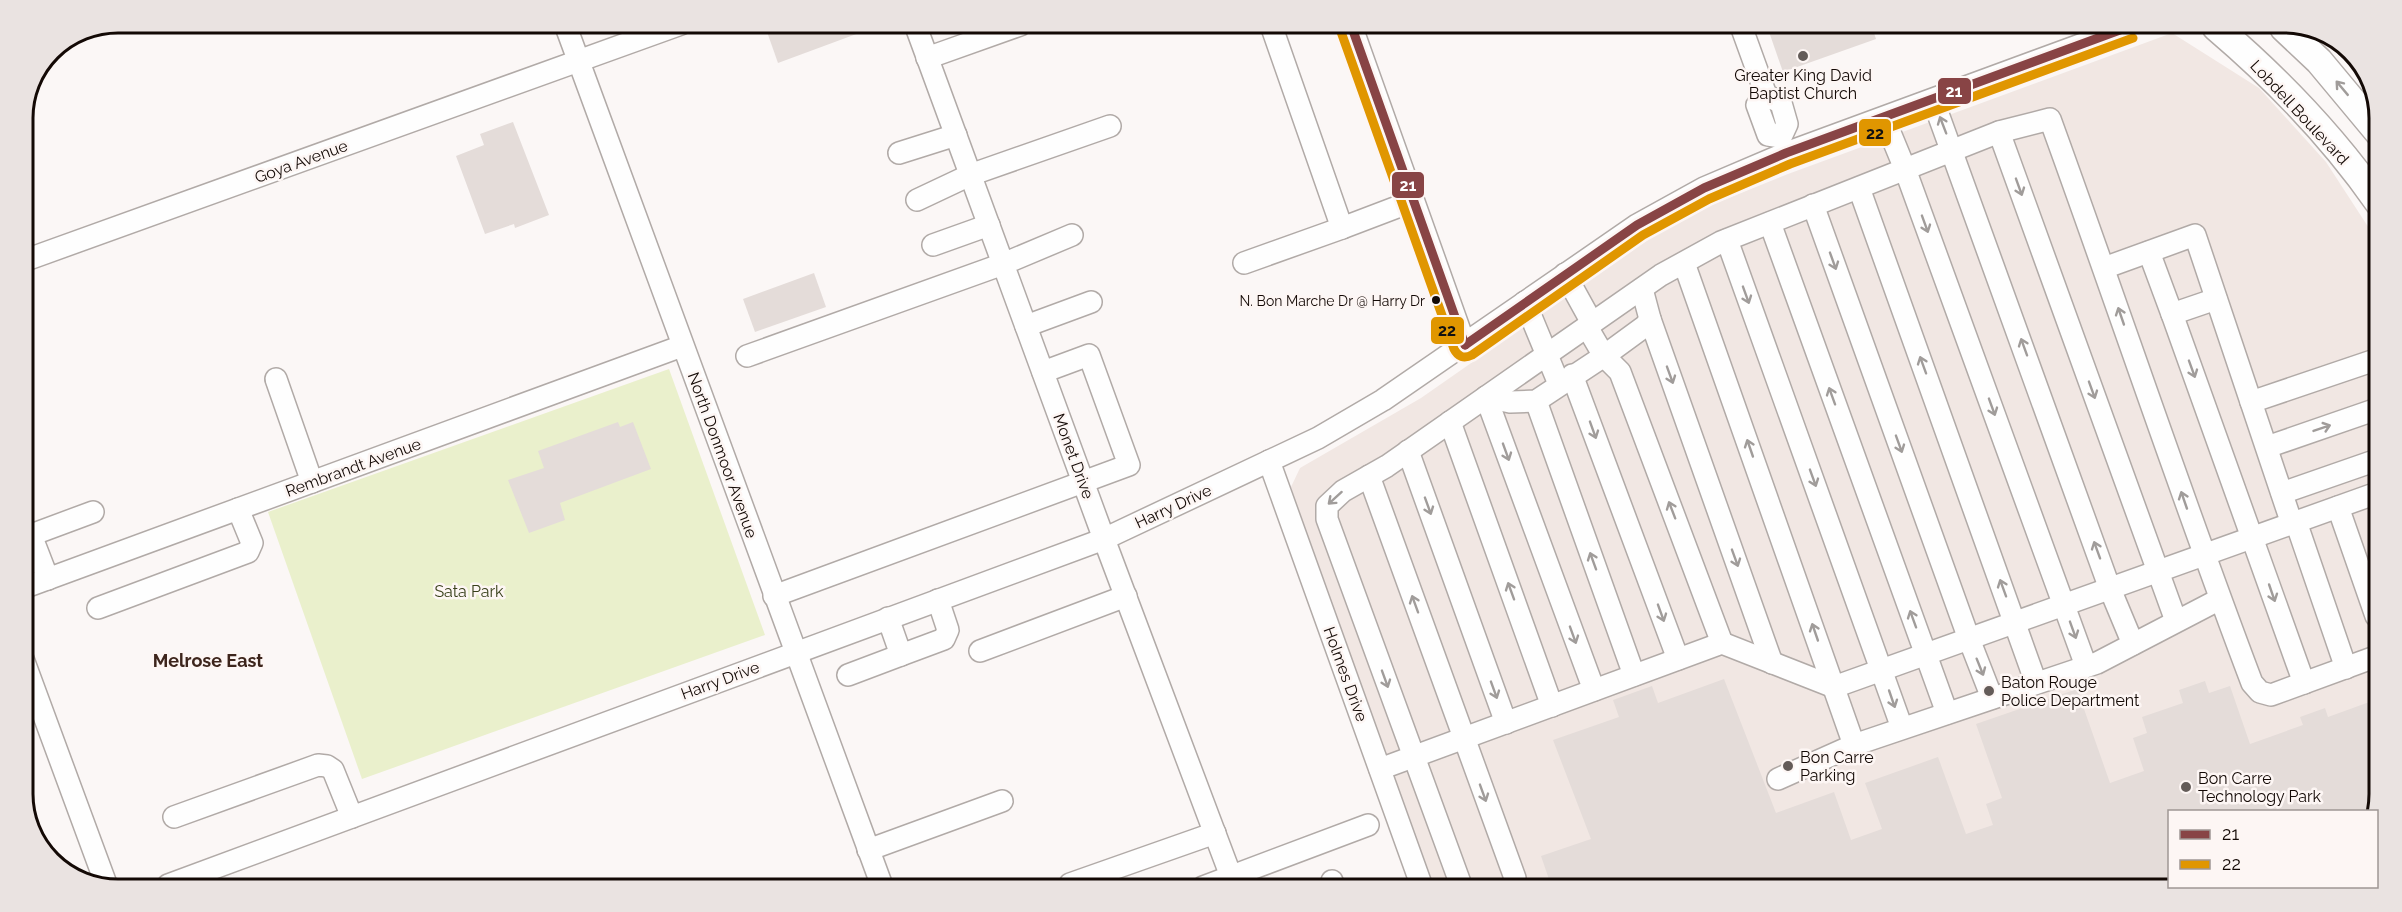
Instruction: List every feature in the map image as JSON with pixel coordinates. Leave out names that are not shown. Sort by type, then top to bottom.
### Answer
[{"type":"main road","name":"Lobdell Boulevard","points":[[2222,33],[2295,102],[2331,140],[2369,189]]},
{"type":"main road","points":[[2290,34],[2319,61],[2369,121]]},
{"type":"street","name":"North Donmoor Avenue","points":[[568,33],[879,879]]},
{"type":"street","name":"Goya Avenue","points":[[33,257],[656,33]]},
{"type":"street","name":"Monet Drive","points":[[918,33],[1232,879]]},
{"type":"street","points":[[927,57],[997,33]]},
{"type":"street","points":[[1274,33],[1342,228]]},
{"type":"street","points":[[1354,33],[1465,345]]},
{"type":"street","points":[[1744,33],[1766,95],[1757,105],[1768,135],[1784,145]]},
{"type":"street","name":"Harry Drive","points":[[184,879],[1104,538],[1318,438],[1383,400],[1565,274],[1675,203],[1784,145],[1884,118],[2113,33]]},
{"type":"street","points":[[1933,100],[2126,633],[2133,644]]},
{"type":"street","points":[[1884,118],[1905,169],[2086,666]]},
{"type":"street","points":[[1459,879],[1327,519],[1327,506],[1343,491],[1408,451],[1642,289],[1726,240],[1999,132],[2028,123],[2050,119],[2203,555],[2252,683],[2260,692],[2271,695],[2369,660]]},
{"type":"street","points":[[916,200],[970,174],[1110,126]]},
{"type":"street","points":[[1999,132],[2176,621]]},
{"type":"street","points":[[899,153],[956,135]]},
{"type":"street","points":[[1859,188],[2036,683]]},
{"type":"street","points":[[1244,262],[1413,201]]},
{"type":"street","points":[[1814,206],[1992,698]]},
{"type":"street","points":[[1770,222],[1947,713]]},
{"type":"street","points":[[933,245],[989,225]]},
{"type":"street","points":[[747,356],[1003,264],[1072,235]]},
{"type":"street","points":[[2104,268],[2194,235],[2282,493],[2346,668]]},
{"type":"street","points":[[1726,240],[1902,728]]},
{"type":"street","points":[[2149,252],[2304,683]]},
{"type":"street","points":[[1684,263],[1854,745]]},
{"type":"street","points":[[1565,274],[1604,356],[1620,372],[1722,643]]},
{"type":"street","points":[[1642,289],[1650,319],[1772,663]]},
{"type":"street","points":[[2172,314],[2217,299]]},
{"type":"street","points":[[1026,326],[1091,302]]},
{"type":"street","points":[[1525,302],[1546,355],[1566,379],[1678,659]]},
{"type":"street","points":[[1486,397],[1510,402],[1536,400],[1604,356],[1646,326],[1650,319]]},
{"type":"street","name":"Rembrandt Avenue","points":[[33,584],[682,346]]},
{"type":"street","points":[[774,596],[1129,465],[1089,355],[1043,372]]},
{"type":"street","points":[[2251,402],[2369,362]]},
{"type":"street","points":[[276,379],[312,482]]},
{"type":"street","points":[[1486,397],[1594,690]]},
{"type":"street","points":[[1536,400],[1634,675]]},
{"type":"street","points":[[2266,447],[2369,412]]},
{"type":"street","points":[[1450,422],[1552,706]]},
{"type":"street","points":[[1408,451],[1506,723]]},
{"type":"street","name":"Holmes Drive","points":[[1269,461],[1419,879]]},
{"type":"street","points":[[2282,493],[2369,463]]},
{"type":"street","points":[[1369,476],[1515,879]]},
{"type":"street","points":[[1380,769],[1722,643],[1834,687],[2369,496]]},
{"type":"street","points":[[2338,507],[2369,596]]},
{"type":"street","points":[[98,608],[248,552],[252,543],[238,509]]},
{"type":"street","points":[[33,534],[93,512]]},
{"type":"street","points":[[33,548],[48,579]]},
{"type":"street","points":[[980,651],[1126,596]]},
{"type":"street","points":[[1778,779],[1854,745],[2086,666],[2220,599]]},
{"type":"street","points":[[848,675],[944,639],[948,630],[938,600]]},
{"type":"street","points":[[888,618],[901,655]]},
{"type":"street","points":[[33,686],[104,877]]},
{"type":"street","points":[[174,817],[318,765],[327,766],[333,770],[352,818]]},
{"type":"street","points":[[868,850],[1002,801]]},
{"type":"street","points":[[1240,879],[1368,825]]},
{"type":"street","points":[[1084,879],[1215,833]]},
{"type":"shaded area","points":[[2172,33],[2259,88],[2326,162],[2369,228],[2369,794],[2367,810],[2168,810],[2168,879],[1419,879],[1380,769],[1291,487],[1300,468],[1421,398],[1655,235],[1694,212],[1788,174]]},
{"type":"green space","name":"Sata Park","points":[[669,369],[765,635],[362,779],[268,512]]},
{"type":"building","points":[[767,33],[859,33],[778,63]]},
{"type":"building","name":"Greater King David Baptist Church","points":[[1769,33],[1874,33],[1876,39],[1783,72]]},
{"type":"building","points":[[513,122],[549,215],[515,228],[514,224],[485,234],[456,156],[484,145],[480,134]]},
{"type":"building","points":[[814,273],[826,307],[755,332],[743,299]]},
{"type":"building","points":[[618,422],[620,427],[633,422],[651,469],[560,503],[565,520],[529,533],[508,480],[544,468],[538,451]]},
{"type":"building","name":"Bon Carre Technology Park","points":[[1724,679],[1776,813],[1834,792],[1851,840],[1882,829],[1865,783],[1938,757],[1966,834],[1993,825],[1986,804],[2002,798],[1976,724],[2077,689],[2110,783],[2144,771],[2133,738],[2147,733],[2142,717],[2183,703],[2179,690],[2205,681],[2209,693],[2230,686],[2250,744],[2303,725],[2300,717],[2325,708],[2328,717],[2369,702],[2367,810],[2168,810],[2168,879],[1549,879],[1541,856],[1591,839],[1553,740],[1619,717],[1613,700],[1652,686],[1658,703]]},
{"type":"transit line","name":"22","points":[[1341,33],[1454,349],[1457,354],[1464,357],[1472,355],[1643,235],[1709,199],[1790,164],[2133,38]]},
{"type":"transit line","name":"21","points":[[1354,33],[1465,345]]},
{"type":"transit line","name":"21","points":[[1465,345],[1637,225],[1704,188],[1786,153],[2112,33]]},
{"type":"place","name":"Greater King David Baptist Church","points":[[1803,56]]},
{"type":"place","name":"N. Bon Marche Dr @ Harry Dr","points":[[1436,300]]},
{"type":"place","name":"Baton Rouge Police Department","points":[[1989,691]]},
{"type":"place","name":"Bon Carre Parking","points":[[1788,766]]},
{"type":"place","name":"Bon Carre Technology Park","points":[[2186,787]]},
{"type":"district","name":"Melrose East","points":[[208,661]]}]
